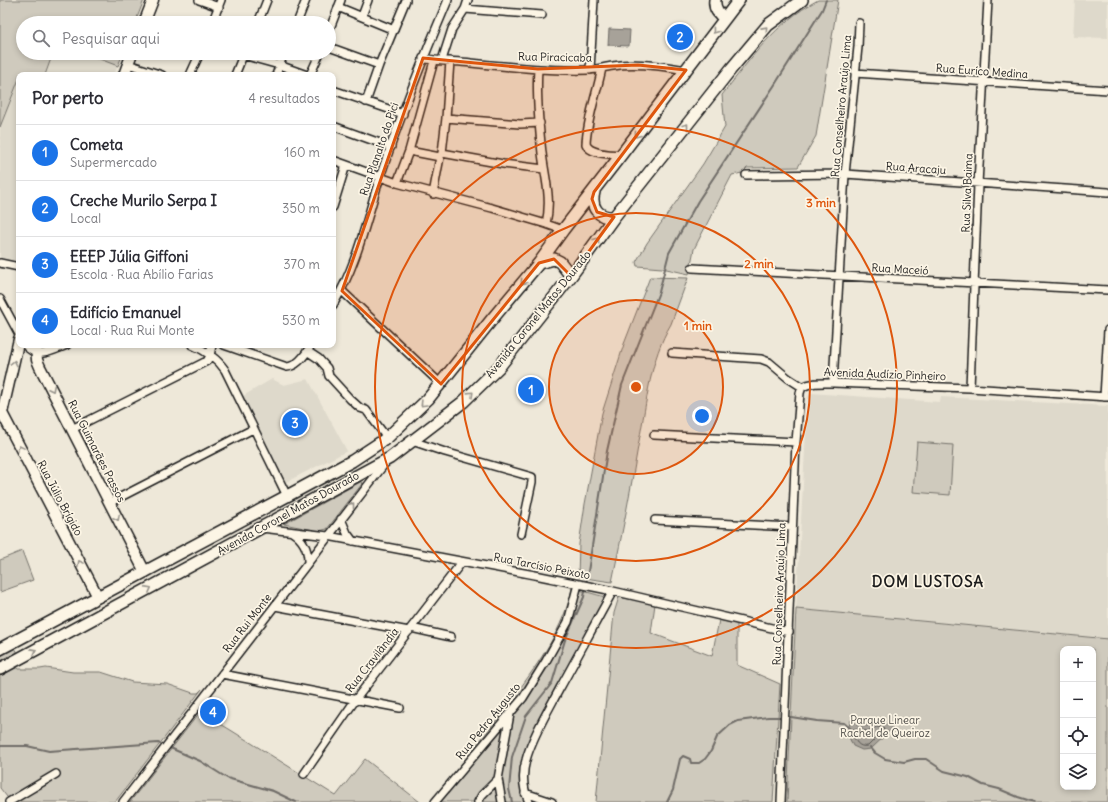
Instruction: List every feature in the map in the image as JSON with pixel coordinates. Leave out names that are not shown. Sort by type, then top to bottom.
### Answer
[{"type":"main road","points":[[715,0],[718,13],[725,18]]},
{"type":"main road","name":"Avenida Coronel Matos Dourado","points":[[0,650],[287,496],[352,460],[387,438],[414,414],[441,384],[492,318],[539,263],[739,0]]},
{"type":"main road","name":"Avenida Coronel Matos Dourado","points":[[0,669],[390,458],[463,402],[499,366],[571,276],[614,217],[731,69],[768,25],[802,0]]},
{"type":"main road","points":[[594,192],[592,199],[593,206],[602,216],[614,217]]},
{"type":"main road","points":[[539,263],[554,259],[560,262],[571,276]]},
{"type":"street","points":[[147,16],[153,0]]},
{"type":"street","points":[[199,0],[220,3],[215,16]]},
{"type":"street","points":[[261,16],[267,0]]},
{"type":"street","points":[[300,16],[306,0]]},
{"type":"street","points":[[334,16],[341,0]]},
{"type":"street","points":[[362,16],[368,0]]},
{"type":"street","points":[[366,102],[379,65],[406,0]]},
{"type":"street","name":"Rua Planalto do Pici","points":[[338,294],[353,267],[380,177],[423,58],[448,0]]},
{"type":"street","points":[[396,183],[409,151],[438,61],[452,29],[465,9],[468,0]]},
{"type":"street","points":[[590,70],[594,0]]},
{"type":"street","name":"Rua Silva Baima","points":[[970,388],[978,184],[988,0]]},
{"type":"street","points":[[338,7],[394,30]]},
{"type":"street","points":[[465,9],[542,15]]},
{"type":"street","name":"Rua Conselheiro Araújo Lima","points":[[832,383],[845,174],[858,47],[859,23]]},
{"type":"street","points":[[336,50],[379,65]]},
{"type":"street","name":"Rua Piracicaba","points":[[423,58],[438,61],[538,69],[590,70],[619,66],[662,66],[686,70]]},
{"type":"street","points":[[125,72],[129,60]]},
{"type":"street","points":[[191,72],[197,60]]},
{"type":"street","points":[[236,72],[239,60]]},
{"type":"street","points":[[262,60],[299,72]]},
{"type":"street","points":[[277,72],[281,60]]},
{"type":"street","points":[[311,72],[317,60]]},
{"type":"street","points":[[433,194],[441,155],[446,118],[450,61]]},
{"type":"street","points":[[128,64],[153,72]]},
{"type":"street","points":[[602,68],[590,118],[586,144],[588,148],[593,151],[622,155]]},
{"type":"street","points":[[538,69],[537,86],[544,169],[549,206],[546,224]]},
{"type":"street","name":"Rua Euríco Medina","points":[[855,73],[1108,90]]},
{"type":"street","points":[[336,91],[403,114]]},
{"type":"street","points":[[446,118],[520,124],[540,123]]},
{"type":"street","points":[[336,127],[391,147]]},
{"type":"street","points":[[409,151],[544,169]]},
{"type":"street","points":[[336,161],[396,183],[563,230]]},
{"type":"street","points":[[336,197],[346,165]]},
{"type":"street","name":"Rua Aracaju","points":[[746,175],[845,174],[1108,192]]},
{"type":"street","points":[[0,263],[16,266]]},
{"type":"street","name":"Rua Maceió","points":[[692,268],[1108,290]]},
{"type":"street","points":[[338,294],[441,384]]},
{"type":"street","points":[[0,299],[16,328]]},
{"type":"street","points":[[1106,397],[1108,330]]},
{"type":"street","points":[[1,412],[17,348]]},
{"type":"street","points":[[36,349],[44,353],[58,348]]},
{"type":"street","points":[[198,348],[214,358],[225,370],[287,496]]},
{"type":"street","points":[[72,428],[207,361],[210,356],[211,348]]},
{"type":"street","points":[[245,348],[285,366],[294,365],[309,348],[327,368],[329,376],[350,399],[360,408],[366,410],[387,438]]},
{"type":"street","name":"Rua Guimarães Passos","points":[[36,349],[40,366],[145,572]]},
{"type":"street","points":[[672,353],[761,359],[772,364],[788,378],[802,387]]},
{"type":"street","name":"Avenida Audízio Pinheiro","points":[[802,387],[816,383],[832,383],[970,388],[1106,397]]},
{"type":"street","name":"Rua Conselheiro Araújo Lima","points":[[781,802],[796,442],[800,393],[802,387]]},
{"type":"street","name":"Rua Júlio Brígido","points":[[1,412],[98,597]]},
{"type":"street","points":[[109,503],[253,429]]},
{"type":"street","points":[[654,435],[796,442]]},
{"type":"street","points":[[412,441],[532,477],[521,534]]},
{"type":"street","name":"Rua Rui Monte","points":[[123,802],[390,458]]},
{"type":"street","points":[[342,519],[347,533],[353,541]]},
{"type":"street","points":[[655,520],[792,527]]},
{"type":"street","name":"Rua Tarcísio Peixoto","points":[[262,528],[328,536],[589,586],[789,632]]},
{"type":"street","points":[[290,531],[302,541],[308,554],[308,562]]},
{"type":"street","name":"Rua Cravilândia","points":[[304,774],[356,699],[462,562]]},
{"type":"street","name":"Rua Pedro Augusto","points":[[435,802],[523,698],[568,622],[578,584]]},
{"type":"street","points":[[529,802],[525,793],[524,779],[526,760],[537,732],[613,591]]},
{"type":"street","points":[[275,606],[451,637]]},
{"type":"street","points":[[222,674],[400,708]]},
{"type":"street","points":[[502,802],[498,779],[510,714]]},
{"type":"street","points":[[9,802],[56,774]]},
{"type":"street","points":[[478,802],[482,795],[498,779]]},
{"type":"street","points":[[525,793],[552,802]]},
{"type":"highlighted area","points":[[423,58],[538,69],[638,65],[686,70],[594,192],[592,199],[597,212],[614,217],[571,276],[554,259],[539,263],[441,384],[342,291]]},
{"type":"shaded area","points":[[0,0],[144,0],[138,16],[16,16],[16,60],[120,60],[115,72],[16,72],[16,261],[0,258]]},
{"type":"shaded area","points":[[1075,0],[1108,0],[1108,38],[1073,37]]},
{"type":"shaded area","points":[[272,379],[284,385],[308,379],[347,451],[286,482],[243,396]]},
{"type":"shaded area","points":[[810,393],[940,402],[941,397],[1108,406],[1108,639],[796,609],[808,397]]},
{"type":"green space","points":[[0,0],[144,0],[138,16],[16,16],[16,60],[50,60],[46,72],[16,72],[16,87],[0,127]]},
{"type":"green space","points":[[818,0],[838,0],[816,136],[798,167],[747,168],[742,173],[732,175],[694,249],[689,274],[662,268],[637,266],[636,262],[647,243],[703,164],[725,127],[722,95],[754,55],[776,31],[802,9]]},
{"type":"green space","points":[[102,60],[120,60],[118,66]]},
{"type":"green space","points":[[650,277],[688,278],[671,324],[658,351],[650,381],[630,494],[612,582],[578,577],[579,544],[602,413],[624,344]]},
{"type":"green space","points":[[917,442],[953,445],[950,495],[913,492]]},
{"type":"green space","points":[[362,481],[363,483],[327,529],[319,531],[284,524]]},
{"type":"green space","points":[[22,551],[33,580],[0,592],[0,560]]},
{"type":"green space","points":[[572,588],[609,598],[538,733],[527,767],[527,781],[532,802],[431,802],[516,694],[542,657],[557,631]]},
{"type":"green space","points":[[619,597],[655,604],[651,633],[712,656],[719,620],[737,624],[737,665],[780,684],[773,802],[596,802],[614,613]]},
{"type":"green space","name":"Parque Linear Rachel de Queiroz","points":[[796,609],[1108,639],[1108,802],[787,802]]},
{"type":"green space","points":[[14,646],[20,657],[15,666],[19,669],[46,668],[73,672],[101,672],[132,682],[167,684],[193,693],[198,693],[202,689],[115,802],[11,802],[0,788],[0,654]]},
{"type":"green space","points":[[200,712],[336,796],[365,759],[420,802],[130,802]]},
{"type":"water","points":[[609,29],[630,30],[629,46],[608,45]]},
{"type":"water","points":[[851,720],[861,727],[880,722],[893,728],[871,749],[862,750],[853,746],[848,735],[847,732]]},
{"type":"waterway","points":[[512,802],[509,789],[512,757],[526,716],[552,683],[565,640],[584,597],[607,451],[622,385],[659,292],[669,253],[698,201],[774,86],[822,10],[826,0]]},
{"type":"waterway","points":[[667,802],[673,790],[680,759],[683,756],[690,759],[691,763],[699,763],[705,759],[711,751],[717,737],[730,725],[738,721],[768,717],[791,717],[844,723],[851,729]]},
{"type":"waterway","points":[[0,746],[27,746],[49,751],[158,743],[164,745]]},
{"type":"waterway","points":[[168,747],[200,761],[227,778],[273,791],[296,802]]},
{"type":"waterway","points":[[870,747],[875,753],[885,759],[904,762],[915,759],[926,759],[944,771],[968,777],[983,785],[999,789],[1034,802]]},
{"type":"place","name":"Creche Murilo Serpa I","points":[[680,37]]},
{"type":"place","name":"Cometa","points":[[531,390]]},
{"type":"place","name":"EEEP Júlia Giffoni","points":[[295,423]]},
{"type":"place","name":"Edifício Emanuel","points":[[213,712]]},
{"type":"district","name":"DOM LUSTOSA","points":[[928,582]]}]
